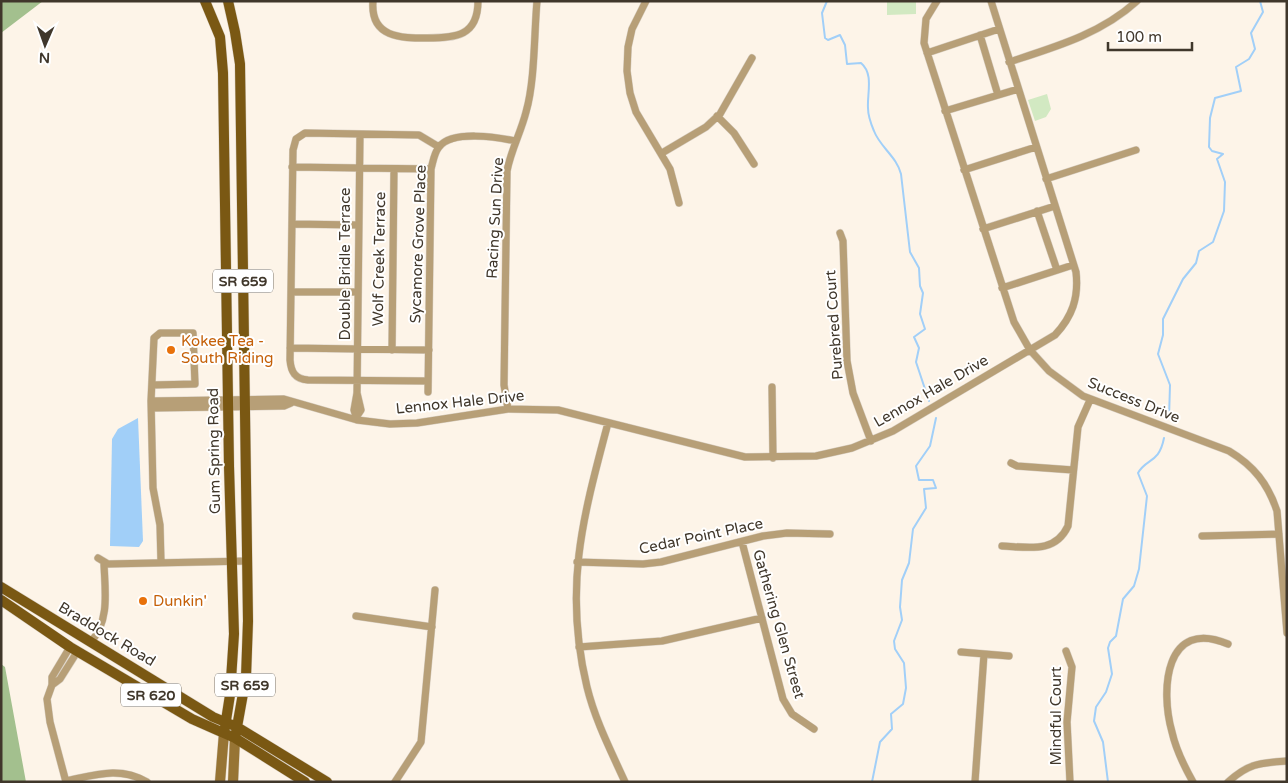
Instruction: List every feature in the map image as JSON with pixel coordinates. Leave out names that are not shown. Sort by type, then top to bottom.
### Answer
[{"type":"main road","name":"Gum Spring Road","points":[[204,1],[214,20],[222,51],[233,664],[220,782]]},
{"type":"main road","name":"Gum Spring Road","points":[[228,1],[236,32],[240,64],[247,561],[246,677],[234,738],[233,782]]},
{"type":"main road","name":"Braddock Road","points":[[1,587],[212,717],[237,726],[327,782]]},
{"type":"main road","name":"Braddock Road","points":[[1,600],[74,650],[192,719],[234,738],[305,782]]},
{"type":"main road","points":[[13,608],[78,641],[91,642]]},
{"type":"street","points":[[373,1],[374,16],[382,29],[398,37],[424,38],[451,38],[465,32],[473,25],[477,16],[478,1]]},
{"type":"street","name":"Racing Sun Drive","points":[[508,409],[504,385],[508,170],[530,95],[537,1]]},
{"type":"street","points":[[646,1],[632,29],[628,47],[627,71],[630,93],[636,112],[662,153],[673,180],[679,203]]},
{"type":"street","name":"Success Drive","points":[[937,1],[924,26],[924,43],[1014,322],[1030,350],[1062,383],[1090,400],[1229,451],[1243,459],[1261,476],[1272,495],[1277,511],[1287,633]]},
{"type":"street","name":"Lennox Hale Drive","points":[[151,404],[245,403],[284,406],[291,403],[308,405],[357,418],[390,424],[417,423],[508,409],[558,410],[745,457],[773,458],[816,456],[870,441],[912,421],[1055,335],[1072,311],[1077,296],[1078,285],[1073,265],[991,1]]},
{"type":"street","points":[[1010,62],[1079,38],[1102,26],[1137,1]]},
{"type":"street","points":[[927,53],[999,29]]},
{"type":"street","points":[[980,35],[998,95]]},
{"type":"street","points":[[662,153],[694,135],[717,116],[731,96],[752,58]]},
{"type":"street","points":[[945,111],[1018,89]]},
{"type":"street","points":[[717,116],[737,138],[754,164]]},
{"type":"street","name":"Double Bridle Terrace","points":[[357,418],[360,410],[357,393],[357,292],[360,134]]},
{"type":"street","points":[[428,381],[308,380],[298,378],[291,369],[292,167],[294,142],[302,135],[419,135],[439,147]]},
{"type":"street","name":"Sycamore Grove Place","points":[[428,392],[431,169],[439,147],[454,138],[502,138],[515,142]]},
{"type":"street","points":[[964,170],[1036,147]]},
{"type":"street","points":[[1046,179],[1136,150]]},
{"type":"street","points":[[292,167],[431,169]]},
{"type":"street","name":"Wolf Creek Terrace","points":[[392,350],[394,169]]},
{"type":"street","points":[[983,230],[1055,206]]},
{"type":"street","points":[[1037,212],[1057,270]]},
{"type":"street","points":[[292,224],[358,225]]},
{"type":"street","name":"Purebred Court","points":[[840,233],[843,241],[847,361],[853,393],[870,441]]},
{"type":"street","points":[[1002,288],[1073,265]]},
{"type":"street","points":[[291,292],[357,292]]},
{"type":"street","points":[[152,385],[195,384],[193,333],[156,334],[152,385],[151,404],[153,488],[160,525],[161,562]]},
{"type":"street","points":[[290,348],[429,350]]},
{"type":"street","points":[[772,387],[773,458]]},
{"type":"street","points":[[1002,546],[1043,548],[1051,545],[1063,535],[1068,526],[1078,427],[1090,400]]},
{"type":"street","points":[[608,423],[585,510],[576,562],[576,619],[587,688],[624,782]]},
{"type":"street","points":[[1011,462],[1017,466],[1073,470]]},
{"type":"street","name":"Cedar Point Place","points":[[576,562],[643,564],[763,536],[787,533],[830,534]]},
{"type":"street","points":[[1202,536],[1279,534]]},
{"type":"street","name":"Gathering Glen Street","points":[[742,542],[783,699],[792,714],[814,729]]},
{"type":"street","points":[[91,642],[100,630],[104,617],[104,564],[98,558]]},
{"type":"street","points":[[104,564],[247,561]]},
{"type":"street","points":[[396,782],[421,742],[435,590]]},
{"type":"street","points":[[356,616],[432,627]]},
{"type":"street","points":[[579,647],[662,642],[762,618]]},
{"type":"street","points":[[1194,782],[1180,757],[1171,730],[1167,690],[1172,660],[1176,651],[1189,641],[1213,638],[1228,644]]},
{"type":"street","points":[[74,650],[52,677],[52,685],[47,699],[50,722],[66,782],[113,772],[125,772],[147,782]]},
{"type":"street","name":"Mindful Court","points":[[1066,651],[1072,667],[1067,722],[1070,782]]},
{"type":"street","points":[[961,652],[1009,656]]},
{"type":"street","points":[[975,782],[984,654]]},
{"type":"street","points":[[1228,782],[1245,767],[1287,761]]},
{"type":"green space","points":[[1,1],[43,1],[1,33]]},
{"type":"green space","points":[[887,1],[916,1],[916,14],[887,15]]},
{"type":"green space","points":[[1047,94],[1051,109],[1046,117],[1035,121],[1028,100]]},
{"type":"green space","points":[[1,664],[5,667],[26,782],[1,782]]},
{"type":"water","points":[[138,418],[143,541],[139,547],[110,546],[112,439],[118,429]]},
{"type":"waterway","points":[[827,1],[822,13],[825,38],[828,40],[840,35],[845,45],[847,64],[861,63],[865,67],[869,78],[868,108],[871,122],[877,137],[896,162],[901,174],[910,252],[919,268],[920,286],[923,293],[920,314],[925,329],[914,337],[919,348],[916,362],[929,401]]},
{"type":"waterway","points":[[1169,418],[1170,385],[1158,354],[1163,335],[1163,319],[1183,279],[1196,263],[1199,251],[1213,242],[1224,211],[1225,182],[1217,159],[1223,154],[1212,151],[1209,147],[1210,118],[1215,98],[1241,91],[1236,67],[1249,59],[1255,49],[1251,33],[1263,12],[1260,1]]},
{"type":"waterway","points":[[872,782],[880,742],[892,729],[891,714],[903,704],[906,688],[904,663],[895,649],[894,641],[902,620],[900,607],[902,580],[909,563],[913,529],[926,508],[924,489],[936,488],[933,480],[919,480],[916,466],[930,446],[936,418]]},
{"type":"waterway","points":[[1108,782],[1103,742],[1094,721],[1096,707],[1106,692],[1112,674],[1108,648],[1110,642],[1116,636],[1123,599],[1134,586],[1139,569],[1147,496],[1138,473],[1141,468],[1156,457],[1164,438]]},
{"type":"place","name":"Kokee Tea - South Riding","points":[[171,350]]},
{"type":"place","name":"Dunkin'","points":[[143,601]]}]
